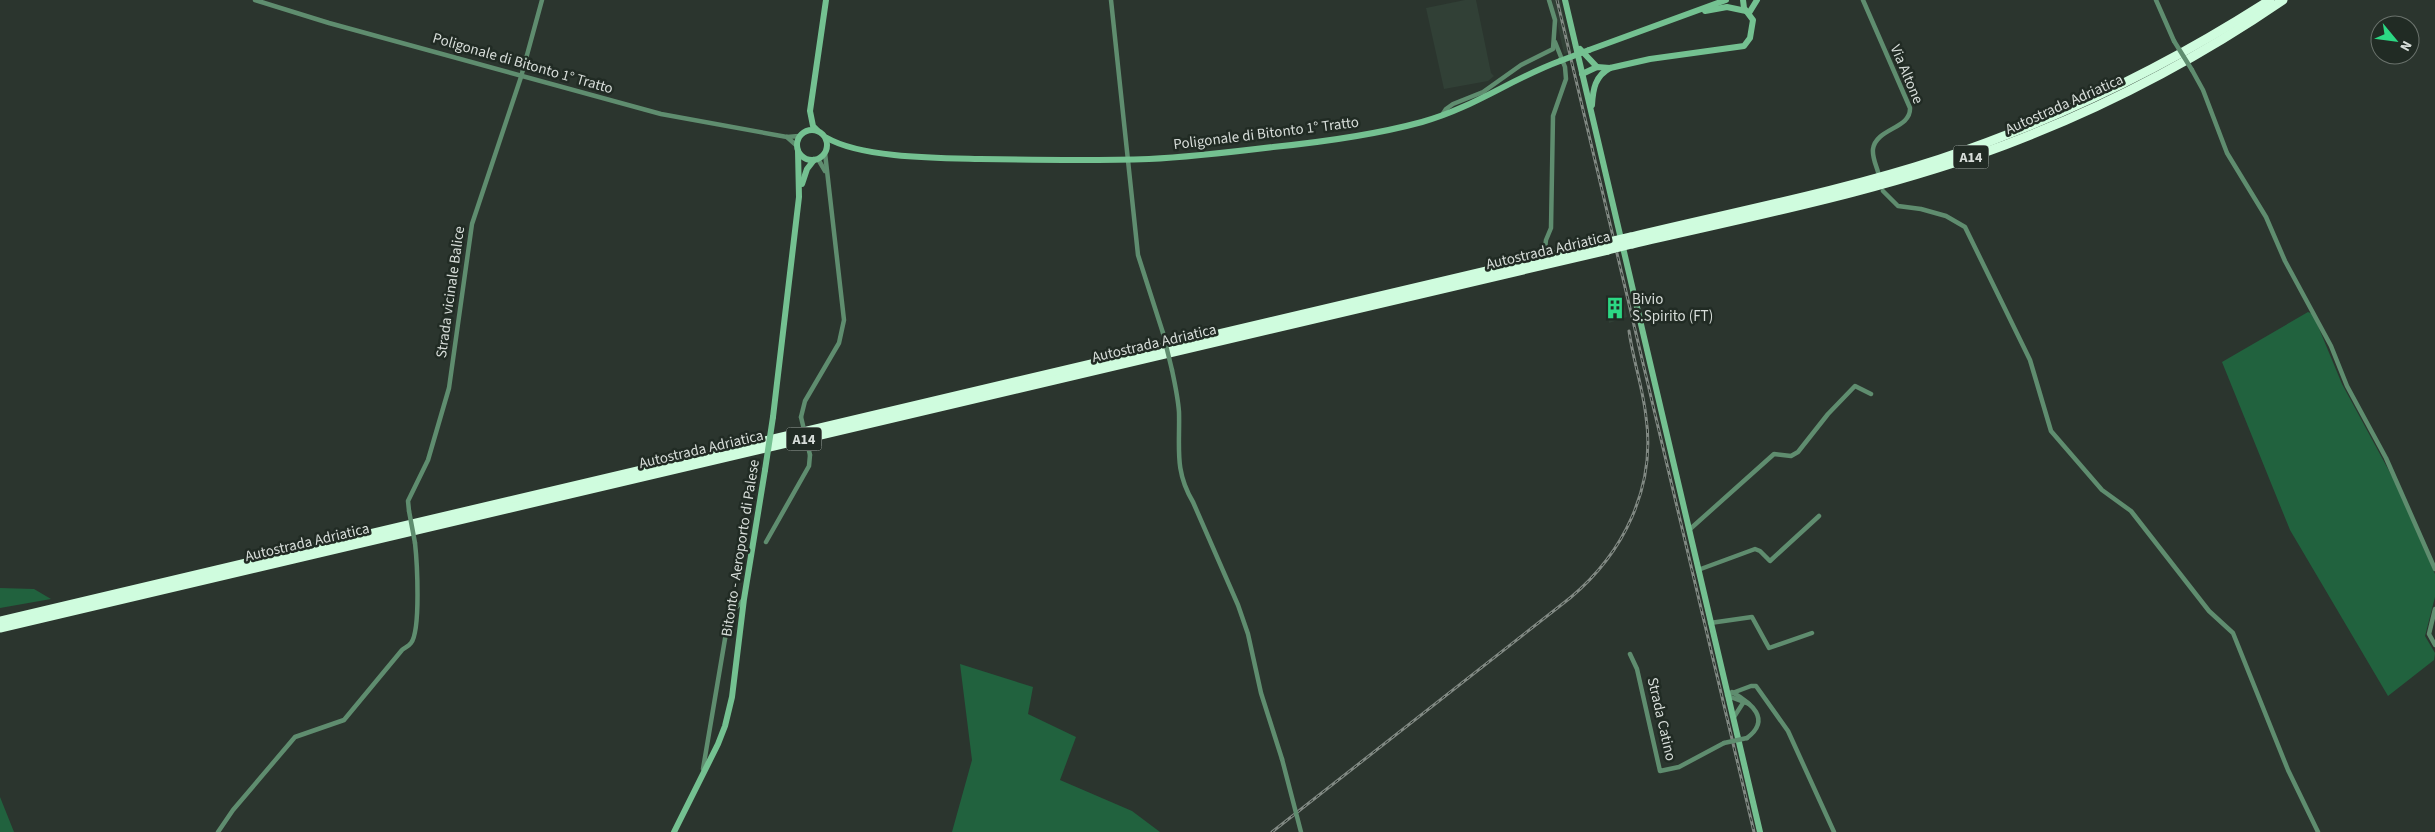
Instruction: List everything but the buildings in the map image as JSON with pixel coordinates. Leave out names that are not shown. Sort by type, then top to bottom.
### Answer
[{"type":"highway","name":"Autostrada Adriatica","points":[[0,628],[1632,240],[1883,176],[2007,135],[2126,84],[2207,39],[2270,0]]},
{"type":"highway","name":"Autostrada Adriatica","points":[[1632,240],[1874,187],[2004,145],[2068,119],[2130,90],[2214,44],[2283,0]]},
{"type":"highway","name":"Autostrada Adriatica","points":[[0,621],[1607,246]]},
{"type":"main road","points":[[799,197],[798,148],[800,135],[810,111],[826,0]]},
{"type":"main road","points":[[1565,0],[1710,623],[1730,694],[1733,719],[1760,832]]},
{"type":"main road","name":"Poligonale di Bitonto 1° Tratto","points":[[844,146],[916,157],[1128,159],[1181,157],[1304,144],[1420,122],[1442,116],[1466,107],[1510,82],[1560,61],[1726,0]]},
{"type":"main road","points":[[1743,0],[1744,8],[1750,13]]},
{"type":"main road","points":[[1582,74],[1596,67],[1610,68],[1650,59],[1744,46],[1750,38],[1753,20],[1748,0]]},
{"type":"main road","points":[[1750,13],[1757,0]]},
{"type":"main road","points":[[1689,14],[1727,7],[1742,9],[1750,13]]},
{"type":"main road","points":[[1575,42],[1596,67]]},
{"type":"main road","points":[[1591,111],[1593,91],[1598,77],[1610,68]]},
{"type":"main road","points":[[1582,74],[1602,73]]},
{"type":"main road","points":[[810,111],[813,126],[827,138],[844,146]]},
{"type":"main road","points":[[800,135],[809,130],[817,130]]},
{"type":"main road","points":[[826,151],[827,138]]},
{"type":"main road","points":[[799,197],[807,169],[826,151],[844,146]]},
{"type":"main road","points":[[798,148],[804,158],[816,160]]},
{"type":"main road","name":"Bitonto - Aeroporto di Palese","points":[[674,832],[718,744],[732,697],[744,598],[773,416],[799,197]]},
{"type":"street","name":"Poligonale di Bitonto 1° Tratto","points":[[255,0],[521,77],[661,114],[787,137],[800,135]]},
{"type":"street","points":[[267,5],[269,0]]},
{"type":"street","name":"Strada vicinale Balice","points":[[218,832],[233,810],[295,737],[344,720],[402,650],[411,642],[416,630],[418,568],[416,542],[408,501],[428,460],[449,388],[472,224],[521,77],[542,0]]},
{"type":"street","points":[[1110,0],[1138,255],[1163,333],[1172,370],[1179,410],[1179,468],[1185,488],[1193,502],[1238,605],[1248,634],[1261,693],[1282,759],[1301,832]]},
{"type":"street","points":[[1545,248],[1551,228],[1553,116],[1566,79],[1565,67],[1555,42],[1555,20],[1549,0]]},
{"type":"street","name":"Via Altone","points":[[1863,0],[1910,108],[1910,114],[1907,119],[1882,134],[1875,142],[1873,155],[1878,172]]},
{"type":"street","points":[[2156,0],[2174,41],[2202,90],[2227,153],[2266,217],[2286,261],[2330,346],[2347,386],[2386,458],[2435,569]]},
{"type":"street","points":[[1442,116],[1446,109],[1453,104],[1482,92],[1521,65],[1551,50],[1555,42]]},
{"type":"street","points":[[787,137],[798,148]]},
{"type":"street","points":[[766,542],[809,466],[810,455],[801,417],[805,401],[839,343],[844,320],[826,174],[826,151]]},
{"type":"street","points":[[816,160],[823,163],[826,174]]},
{"type":"street","points":[[1882,191],[1898,206],[1921,209],[1946,216],[1965,228],[1985,264],[2030,360],[2052,431],[2102,490],[2131,512],[2209,611],[2233,633],[2288,770],[2318,832]]},
{"type":"street","points":[[1688,530],[1774,454],[1791,456],[1798,452],[1828,414],[1855,386],[1871,394]]},
{"type":"street","points":[[1698,570],[1755,549],[1770,561],[1819,516]]},
{"type":"street","points":[[703,773],[726,633],[732,612],[744,598]]},
{"type":"street","points":[[2435,609],[2429,634],[2435,645]]},
{"type":"street","points":[[1710,623],[1752,617],[1769,648],[1812,633]]},
{"type":"street","name":"Strada Catino","points":[[1630,654],[1638,669],[1660,771],[1679,767],[1724,743],[1747,738],[1753,734],[1758,713],[1751,704],[1744,701]]},
{"type":"street","points":[[1730,694],[1756,686],[1788,731],[1834,832]]},
{"type":"street","points":[[1733,719],[1744,701],[1742,689]]},
{"type":"street","points":[[1730,694],[1744,701]]},
{"type":"shaded area","points":[[1465,0],[1476,0],[1491,73],[1494,76],[1488,81],[1444,89],[1426,8]]},
{"type":"shaded area","points":[[1552,0],[1560,0],[1572,52],[1564,54]]},
{"type":"shaded area","points":[[1622,295],[1627,317],[1609,323],[1606,299]]},
{"type":"green space","points":[[2308,312],[2313,314],[2342,384],[2394,480],[2435,574],[2435,597],[2425,636],[2435,653],[2434,660],[2388,696],[2290,530],[2222,362]]},
{"type":"green space","points":[[0,588],[34,589],[51,599],[0,608]]},
{"type":"green space","points":[[960,664],[1033,687],[1028,714],[1076,737],[1060,780],[1132,811],[1160,832],[952,832],[972,760]]},
{"type":"green space","points":[[0,797],[14,832],[0,832]]},
{"type":"railway","points":[[1557,0],[1754,832]]},
{"type":"railway","points":[[1272,832],[1570,598],[1606,561],[1632,517],[1641,493],[1646,468],[1648,443],[1646,417],[1629,331]]},
{"type":"place","name":"Bivio S.Spirito (FT)","points":[[1615,308]]}]
